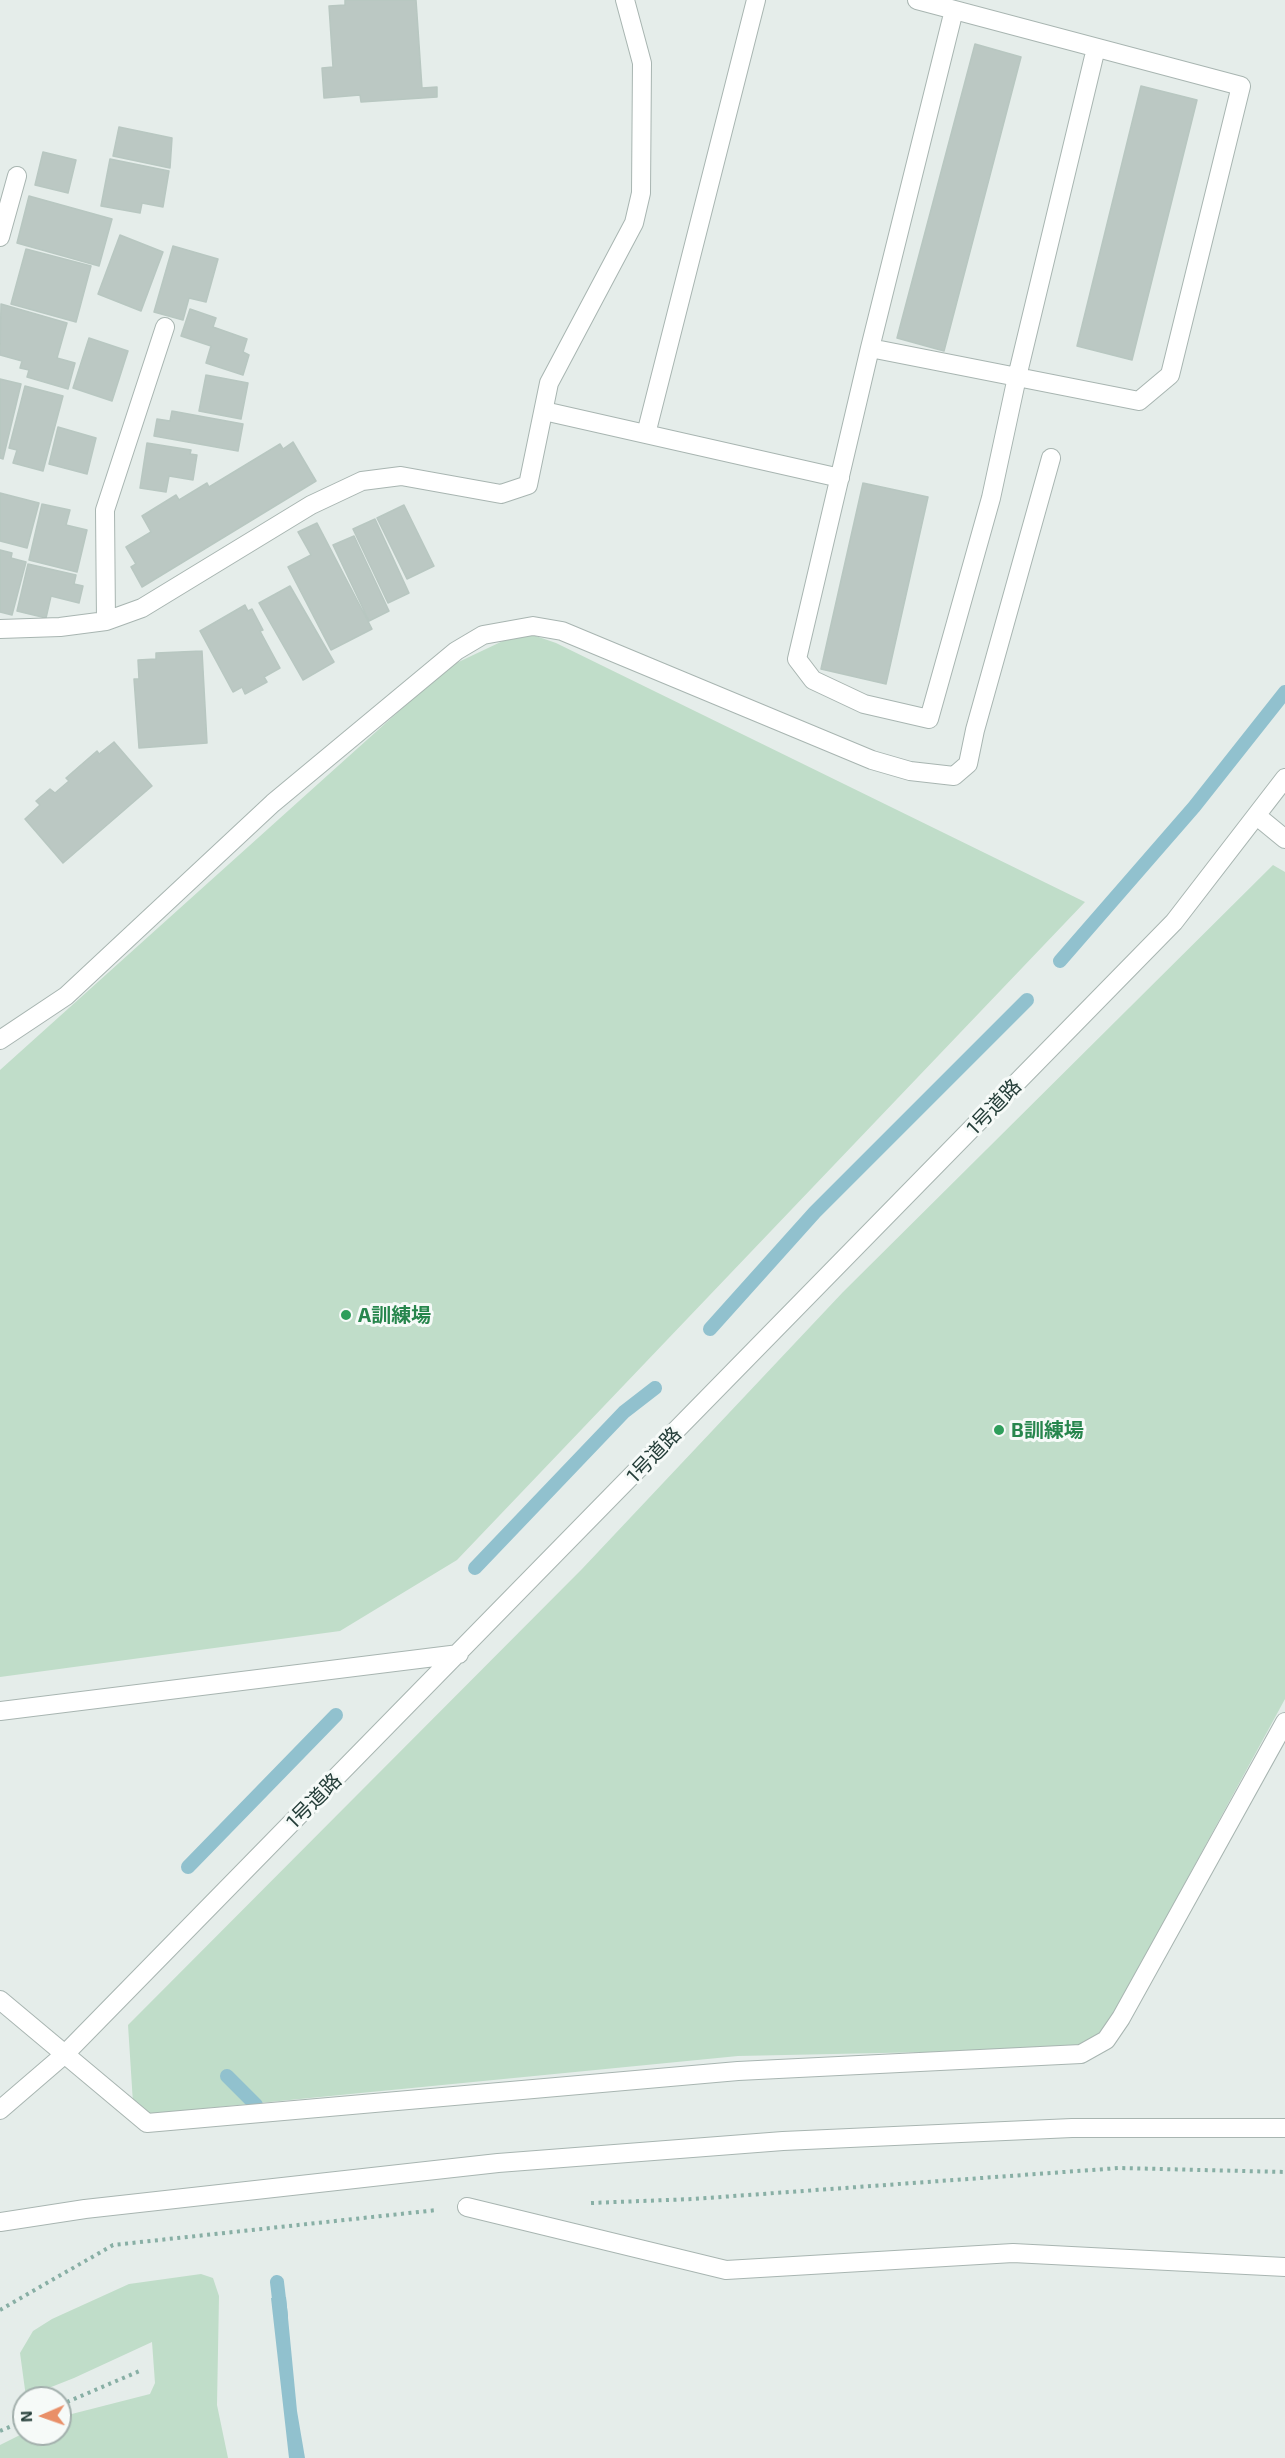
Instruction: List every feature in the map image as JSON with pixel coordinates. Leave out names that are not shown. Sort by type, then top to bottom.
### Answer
[{"type":"street","points":[[0,629],[60,627],[106,621],[142,608],[294,515],[362,481],[401,476],[501,494],[528,485],[549,383],[634,223],[641,193],[642,63],[625,0]]},
{"type":"street","points":[[646,434],[756,0]]},
{"type":"street","points":[[870,348],[1139,401],[1170,375],[1240,86],[917,0]]},
{"type":"street","points":[[954,10],[870,348],[797,659],[813,680],[864,704],[929,719],[991,498],[1017,377],[1096,48]]},
{"type":"street","points":[[0,237],[17,176]]},
{"type":"street","points":[[106,621],[105,510],[165,327]]},
{"type":"street","points":[[544,411],[840,478]]},
{"type":"street","points":[[0,1040],[66,996],[273,803],[456,651],[483,635],[532,626],[562,631],[872,760],[910,771],[954,776],[968,764],[975,730],[1051,458]]},
{"type":"street","name":"1号道路","points":[[0,2110],[65,2054],[1174,922],[1285,778]]},
{"type":"street","points":[[1257,816],[1285,839]]},
{"type":"street","points":[[0,1711],[459,1654]]},
{"type":"street","points":[[0,2000],[147,2123],[738,2071],[1081,2054],[1106,2040],[1121,2018],[1285,1722]]},
{"type":"street","points":[[0,2222],[85,2209],[498,2163],[748,2144],[1072,2128],[1285,2128]]},
{"type":"street","points":[[467,2207],[726,2270],[1013,2253],[1285,2267]]},
{"type":"path","points":[[586,2203],[693,2199],[1119,2168],[1285,2172]]},
{"type":"path","points":[[0,2310],[113,2245],[467,2207]]},
{"type":"path","points":[[72,2400],[142,2370]]},
{"type":"green space","name":"A訓練場","points":[[533,635],[556,643],[1085,902],[457,1560],[340,1631],[0,1677],[0,1070],[448,667],[507,639]]},
{"type":"green space","name":"B訓練場","points":[[1273,865],[1285,872],[1285,1699],[1105,2030],[1071,2049],[738,2056],[147,2114],[133,2103],[128,2025],[582,1569],[843,1292]]},
{"type":"green space","points":[[201,2274],[213,2278],[219,2296],[217,2405],[228,2458],[0,2458],[0,2445],[12,2439],[12,2446],[72,2446],[72,2414],[150,2394],[155,2383],[152,2342],[54,2386],[24,2386],[20,2353],[33,2331],[52,2319],[129,2284]]},
{"type":"water","points":[[286,2297],[297,2411],[305,2458],[289,2458],[271,2298]]},
{"type":"building","points":[[345,0],[416,0],[422,88],[437,87],[437,97],[361,102],[360,95],[324,98],[322,68],[333,67],[329,6],[345,5]]},
{"type":"building","points":[[975,44],[1021,57],[944,351],[897,338]]},
{"type":"building","points":[[1141,86],[1197,100],[1132,360],[1077,346]]},
{"type":"building","points":[[119,127],[172,138],[170,168],[113,156]]},
{"type":"building","points":[[43,152],[76,160],[68,193],[35,185]]},
{"type":"building","points":[[110,159],[169,171],[163,207],[142,203],[140,213],[101,206]]},
{"type":"building","points":[[29,196],[112,219],[99,266],[17,243]]},
{"type":"building","points":[[120,235],[163,252],[141,311],[98,294]]},
{"type":"building","points":[[173,246],[218,259],[206,302],[189,298],[183,320],[154,312]]},
{"type":"building","points":[[26,249],[91,266],[76,322],[11,304]]},
{"type":"building","points":[[1,304],[67,323],[57,358],[75,363],[68,389],[27,377],[29,370],[20,368],[22,361],[0,355]]},
{"type":"building","points":[[190,309],[216,318],[213,327],[247,339],[243,352],[249,355],[243,375],[206,363],[211,346],[181,336]]},
{"type":"building","points":[[89,338],[128,351],[112,401],[73,388]]},
{"type":"building","points":[[206,375],[248,383],[241,419],[199,411]]},
{"type":"building","points":[[0,379],[21,384],[3,459],[0,458]]},
{"type":"building","points":[[25,386],[63,396],[43,471],[13,463],[17,450],[9,448]]},
{"type":"building","points":[[172,411],[243,424],[238,451],[154,436],[157,419],[170,421]]},
{"type":"building","points":[[58,427],[96,438],[87,474],[49,464]]},
{"type":"building","points":[[293,442],[316,481],[142,587],[131,567],[136,564],[126,547],[151,532],[142,516],[176,495],[179,500],[207,483],[209,487],[280,444],[283,449]]},
{"type":"building","points":[[147,443],[191,450],[190,454],[197,455],[193,480],[169,476],[166,492],[140,488]]},
{"type":"building","points":[[863,483],[928,497],[886,684],[821,669]]},
{"type":"building","points":[[0,493],[39,503],[27,548],[0,541]]},
{"type":"building","points":[[42,504],[70,510],[66,525],[87,530],[77,572],[29,560]]},
{"type":"building","points":[[404,505],[434,566],[407,579],[377,518]]},
{"type":"building","points":[[375,519],[409,593],[388,603],[353,529]]},
{"type":"building","points":[[317,523],[372,629],[331,650],[288,567],[311,555],[298,532]]},
{"type":"building","points":[[354,536],[389,611],[369,621],[333,545]]},
{"type":"building","points":[[0,550],[12,553],[11,558],[26,562],[12,615],[0,612]]},
{"type":"building","points":[[28,564],[76,575],[74,584],[83,586],[79,603],[51,596],[46,618],[17,611]]},
{"type":"building","points":[[290,586],[334,662],[303,680],[259,603]]},
{"type":"building","points":[[245,605],[248,611],[252,609],[263,630],[260,631],[280,668],[264,677],[267,682],[245,694],[242,687],[233,692],[200,631]]},
{"type":"building","points":[[202,651],[207,743],[139,748],[134,679],[139,679],[138,660],[156,659],[156,653]]},
{"type":"building","points":[[114,742],[152,786],[63,863],[25,819],[40,805],[36,801],[50,789],[55,793],[69,781],[66,778],[97,751],[99,754]]},
{"type":"waterway","points":[[1060,961],[1194,807],[1285,692]]},
{"type":"waterway","points":[[710,1329],[815,1212],[1027,1000]]},
{"type":"waterway","points":[[475,1568],[624,1412],[655,1388]]},
{"type":"waterway","points":[[188,1867],[336,1715]]},
{"type":"waterway","points":[[227,2076],[256,2105]]},
{"type":"waterway","points":[[277,2282],[281,2316]]},
{"type":"place","name":"A訓練場","points":[[346,1315]]},
{"type":"place","name":"B訓練場","points":[[999,1430]]}]
